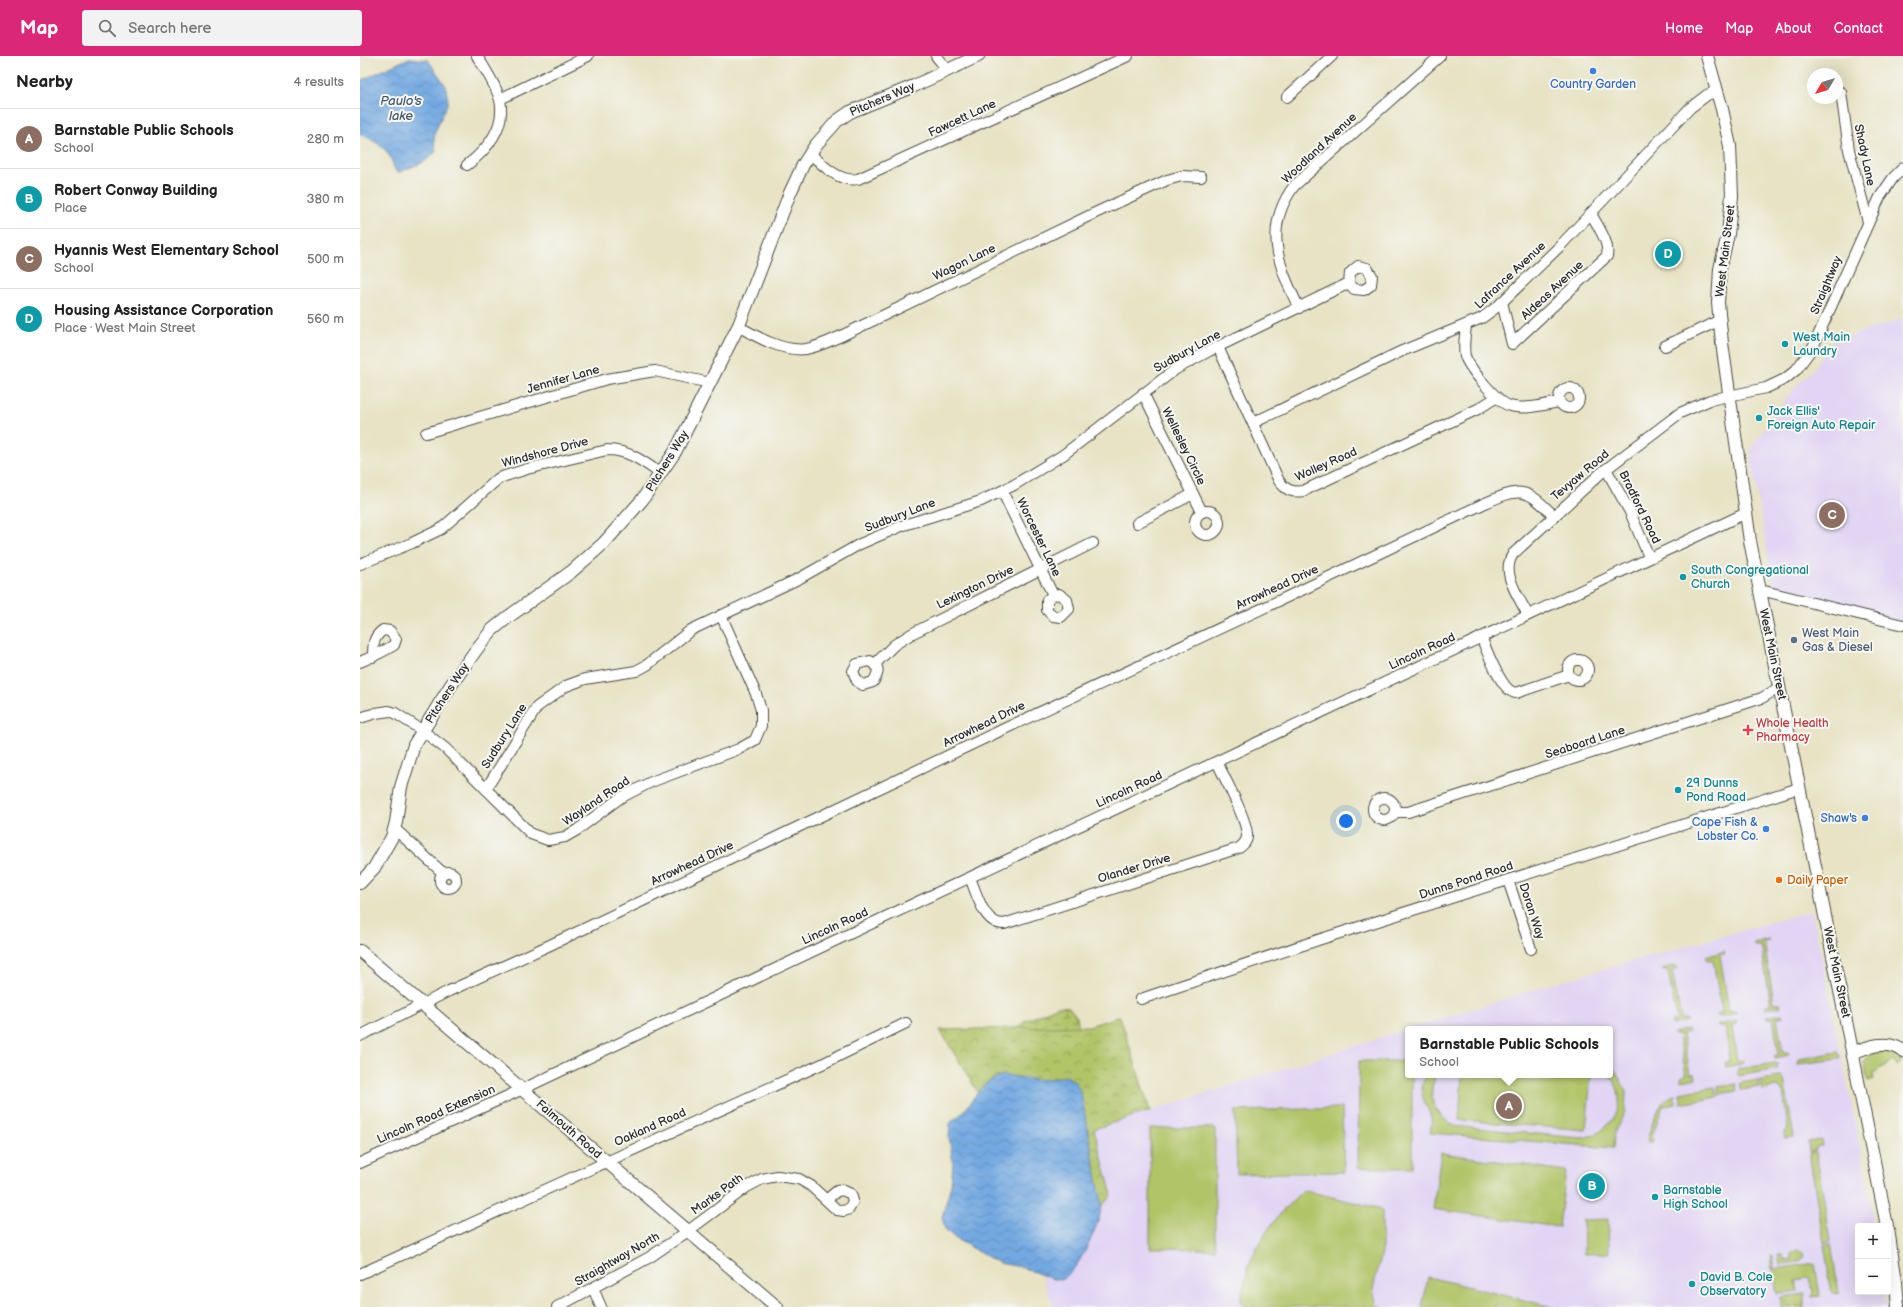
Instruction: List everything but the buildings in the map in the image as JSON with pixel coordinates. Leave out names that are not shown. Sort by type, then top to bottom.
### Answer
[{"type":"main road","name":"Pitchers Way","points":[[360,883],[374,868],[388,846],[395,828],[401,787],[414,745],[456,676],[492,630],[514,612],[571,572],[595,551],[628,518],[661,474],[683,438],[738,326],[790,193],[810,153],[832,126],[850,112],[948,71],[978,56]]},
{"type":"main road","name":"West Main Street","points":[[1707,56],[1729,137],[1732,186],[1730,217],[1720,269],[1718,303],[1746,513],[1799,788],[1886,1223]]},
{"type":"main road","name":"Falmouth Road","points":[[360,951],[424,1004],[777,1307]]},
{"type":"main road","points":[[1853,1053],[1871,1047],[1891,1045],[1903,1051]]},
{"type":"main road","points":[[1891,1253],[1898,1307]]},
{"type":"street","points":[[467,165],[479,155],[493,139],[499,116],[500,99],[477,56]]},
{"type":"street","points":[[500,99],[588,56]]},
{"type":"street","points":[[936,56],[948,71]]},
{"type":"street","name":"Fawcett Lane","points":[[810,153],[820,163],[838,176],[849,180],[858,180],[1128,56]]},
{"type":"street","points":[[1287,97],[1332,56]]},
{"type":"street","name":"Woodland Avenue","points":[[1299,308],[1285,279],[1276,249],[1278,218],[1285,198],[1294,186],[1440,56]]},
{"type":"street","name":"Lafrance Avenue","points":[[1253,423],[1373,364],[1482,318],[1502,302],[1560,246],[1690,108],[1707,95],[1717,91]]},
{"type":"street","name":"Shady Lane","points":[[1843,104],[1849,150],[1868,222]]},
{"type":"street","name":"Straightway","points":[[1730,395],[1744,394],[1768,388],[1788,376],[1804,361],[1813,347],[1826,319],[1868,222],[1888,185],[1903,168]]},
{"type":"street","name":"Wagon Lane","points":[[738,326],[752,335],[782,346],[798,349],[815,347],[841,336],[1095,213],[1167,180],[1182,176],[1201,177]]},
{"type":"street","name":"Aldeas Avenue","points":[[1502,302],[1512,344],[1607,256],[1608,248],[1591,214]]},
{"type":"street","name":"Sudbury Lane","points":[[486,789],[532,714],[550,696],[566,686],[578,681],[636,671],[646,666],[691,630],[796,580],[855,547],[891,530],[981,501],[1002,491],[1038,472],[1063,455],[1176,369],[1349,283]]},
{"type":"street","points":[[1665,346],[1720,320]]},
{"type":"street","points":[[1466,326],[1464,350],[1465,357],[1471,368],[1497,397],[1506,404],[1517,407],[1560,402]]},
{"type":"street","name":"Wolley Road","points":[[1218,347],[1280,481],[1286,489],[1294,492],[1302,491],[1478,409],[1497,397]]},
{"type":"street","name":"Jennifer Lane","points":[[426,433],[607,379],[655,371],[710,383]]},
{"type":"street","name":"Wellesley Circle","points":[[1143,393],[1202,512]]},
{"type":"street","name":"Tevyaw Road","points":[[1528,615],[1512,584],[1509,572],[1509,562],[1513,554],[1606,469],[1680,413],[1710,400],[1730,395]]},
{"type":"street","name":"Windshore Drive","points":[[360,564],[412,543],[440,529],[492,483],[499,478],[517,472],[584,454],[607,450],[617,450],[634,456],[661,474]]},
{"type":"street","name":"Bradford Road","points":[[1606,469],[1630,512],[1649,558]]},
{"type":"street","name":"Worcester Lane","points":[[1002,491],[1053,595]]},
{"type":"street","name":"Arrowhead Drive","points":[[360,1036],[424,1004],[1004,729],[1483,504],[1509,493],[1526,493],[1535,498],[1554,515]]},
{"type":"street","points":[[1137,523],[1193,494]]},
{"type":"street","name":"Lincoln Road","points":[[523,1089],[1746,513]]},
{"type":"street","name":"Lexington Drive","points":[[875,664],[894,645],[913,633],[1093,543]]},
{"type":"street","points":[[1760,590],[1903,624]]},
{"type":"street","name":"Wayland Road","points":[[360,718],[389,711],[395,713],[423,731],[446,749],[531,834],[542,839],[555,840],[577,830],[620,798],[651,782],[750,744],[760,730],[762,715],[756,694],[721,615]]},
{"type":"street","points":[[1481,637],[1503,685],[1510,692],[1516,693],[1569,675]]},
{"type":"street","points":[[360,662],[373,657]]},
{"type":"street","name":"Seaboard Lane","points":[[1396,812],[1408,812],[1681,725],[1762,698],[1780,687]]},
{"type":"street","name":"Olander Drive","points":[[970,878],[988,917],[996,923],[1004,924],[1239,848],[1245,843],[1248,834],[1243,818],[1217,762]]},
{"type":"street","name":"Dunns Pond Road","points":[[1141,999],[1321,939],[1799,788]]},
{"type":"street","points":[[395,828],[443,873]]},
{"type":"street","name":"Doran Way","points":[[1508,880],[1530,949]]},
{"type":"street","name":"Oakland Road","points":[[360,1274],[548,1190],[606,1161],[822,1064],[906,1023]]},
{"type":"street","name":"Lincoln Road Extension","points":[[360,1163],[523,1089]]},
{"type":"street","name":"Marks Path","points":[[688,1231],[748,1187],[770,1177],[785,1176],[799,1179],[811,1186],[826,1200]]},
{"type":"street","name":"Straightway North","points":[[557,1307],[650,1257],[688,1231]]},
{"type":"street","points":[[593,1288],[601,1307]]},
{"type":"shaded area","points":[[1903,318],[1903,621],[1777,589],[1772,580],[1750,450],[1793,389],[1813,370],[1830,343]]},
{"type":"shaded area","points":[[1812,911],[1866,1176],[1874,1223],[1855,1223],[1855,1295],[1884,1295],[1886,1307],[1054,1307],[1041,1274],[1112,1195],[1094,1129],[1405,1030],[1405,1078],[1613,1078],[1613,1026],[1419,1026],[1555,983]]},
{"type":"green space","points":[[1770,940],[1764,942],[1774,1003],[1780,1003],[1781,1006],[1766,1009],[1765,1006],[1771,1004],[1761,946],[1755,946],[1754,943]]},
{"type":"green space","points":[[1724,951],[1725,954],[1720,955],[1729,1011],[1735,1011],[1736,1013],[1718,1017],[1716,1014],[1722,1012],[1713,960],[1707,960],[1706,957]]},
{"type":"green space","points":[[1676,965],[1678,968],[1672,970],[1681,1019],[1686,1019],[1687,1021],[1672,1025],[1672,1021],[1677,1020],[1668,971],[1662,969]]},
{"type":"green space","points":[[1058,1006],[1069,1007],[1077,1017],[1081,1036],[1011,1034],[1025,1021]]},
{"type":"green space","points":[[1782,1014],[1783,1016],[1777,1018],[1783,1053],[1789,1053],[1789,1055],[1775,1058],[1774,1056],[1779,1054],[1773,1019],[1767,1019],[1766,1017]]},
{"type":"green space","points":[[1120,1016],[1150,1111],[1094,1129],[1112,1195],[1041,1274],[988,1109],[940,1030],[1089,1026]]},
{"type":"green space","points":[[1737,1021],[1737,1024],[1732,1026],[1737,1061],[1743,1060],[1744,1063],[1726,1067],[1725,1063],[1730,1062],[1725,1027],[1718,1027],[1718,1025]]},
{"type":"green space","points":[[1688,1029],[1689,1032],[1683,1034],[1690,1074],[1695,1074],[1696,1078],[1681,1081],[1681,1077],[1686,1075],[1679,1035],[1674,1035],[1673,1033]]},
{"type":"green space","points":[[1887,1051],[1897,1054],[1901,1059],[1901,1063],[1897,1066],[1893,1061],[1873,1073],[1874,1079],[1868,1081],[1864,1062],[1870,1055]]},
{"type":"green space","points":[[1838,1052],[1841,1057],[1839,1059],[1798,1064],[1799,1059]]},
{"type":"green space","points":[[1359,1061],[1405,1061],[1405,1078],[1412,1078],[1412,1168],[1358,1168]]},
{"type":"green space","points":[[1775,1063],[1778,1064],[1777,1069],[1739,1076],[1737,1074],[1738,1069]]},
{"type":"green space","points":[[1613,1069],[1617,1073],[1626,1092],[1625,1112],[1615,1131],[1613,1148],[1430,1133],[1431,1117],[1424,1102],[1422,1093],[1425,1078],[1435,1078],[1432,1091],[1434,1105],[1441,1116],[1454,1126],[1581,1138],[1602,1130],[1610,1123],[1616,1114],[1619,1105],[1619,1095],[1615,1084],[1610,1078],[1613,1078]]},
{"type":"green space","points":[[1781,1077],[1784,1079],[1794,1137],[1785,1138],[1784,1134],[1788,1128],[1783,1091],[1777,1087],[1762,1090],[1760,1080]]},
{"type":"green space","points":[[1462,1078],[1591,1078],[1586,1130],[1459,1120]]},
{"type":"green space","points":[[1758,1080],[1759,1087],[1741,1090],[1740,1083]]},
{"type":"green space","points":[[1736,1084],[1737,1091],[1720,1094],[1719,1096],[1718,1087]]},
{"type":"green space","points":[[1715,1087],[1717,1097],[1681,1104],[1680,1093]]},
{"type":"green space","points":[[1675,1095],[1676,1104],[1663,1106],[1652,1136],[1653,1141],[1648,1143],[1647,1141],[1656,1114],[1664,1102]]},
{"type":"green space","points":[[1342,1108],[1344,1172],[1237,1174],[1235,1111]]},
{"type":"green space","points":[[1150,1128],[1215,1128],[1215,1249],[1150,1248]]},
{"type":"green space","points":[[1821,1140],[1822,1146],[1816,1147],[1816,1150],[1809,1152],[1808,1142]]},
{"type":"green space","points":[[1816,1152],[1831,1241],[1824,1243],[1809,1153]]},
{"type":"green space","points":[[1441,1153],[1566,1171],[1559,1227],[1433,1209]]},
{"type":"green space","points":[[1303,1190],[1382,1209],[1382,1252],[1373,1289],[1377,1306],[1381,1307],[1247,1307],[1240,1302],[1248,1268],[1258,1246],[1278,1217]]},
{"type":"green space","points":[[1608,1219],[1609,1253],[1584,1254],[1583,1220]]},
{"type":"green space","points":[[1831,1244],[1839,1293],[1832,1294],[1824,1245]]},
{"type":"green space","points":[[1798,1250],[1804,1255],[1801,1261],[1780,1265],[1778,1255],[1782,1255],[1783,1260],[1791,1259],[1791,1254]]},
{"type":"green space","points":[[1771,1256],[1773,1256],[1775,1269],[1815,1263],[1820,1296],[1812,1297],[1813,1290],[1811,1289],[1809,1278],[1796,1280],[1798,1291],[1777,1294]]},
{"type":"green space","points":[[1428,1277],[1553,1307],[1422,1307]]},
{"type":"green space","points":[[1804,1294],[1804,1307],[1781,1307],[1781,1297]]},
{"type":"water","name":"Paulo's lake","points":[[409,58],[428,60],[446,86],[448,102],[435,132],[434,141],[436,152],[424,162],[397,173],[386,151],[380,145],[360,134],[360,81]]},
{"type":"water","points":[[1003,1075],[1040,1080],[1067,1076],[1076,1083],[1081,1093],[1102,1205],[1097,1223],[1088,1245],[1076,1265],[1063,1279],[1053,1279],[1021,1267],[999,1263],[956,1239],[945,1229],[942,1217],[951,1185],[953,1163],[949,1137],[950,1123],[962,1113],[988,1082]]},
{"type":"place","name":"Country Garden","points":[[1593,71]]},
{"type":"place","name":"Housing Assistance Corporation","points":[[1668,254]]},
{"type":"place","name":"West Main Laundry","points":[[1785,344]]},
{"type":"place","name":"Jack Ellis' Foreign Auto Repair","points":[[1759,418]]},
{"type":"place","name":"Hyannis West Elementary School","points":[[1832,515]]},
{"type":"place","name":"South Congregational Church","points":[[1683,577]]},
{"type":"place","name":"West Main Gas & Diesel","points":[[1794,640]]},
{"type":"place","name":"Whole Health Pharmacy","points":[[1748,730]]},
{"type":"place","name":"29 Dunns Pond Road","points":[[1678,790]]},
{"type":"place","name":"Shaw's","points":[[1865,818]]},
{"type":"place","name":"Cape Fish & Lobster Co.","points":[[1766,829]]},
{"type":"place","name":"Daily Paper","points":[[1779,880]]},
{"type":"place","name":"Barnstable Public Schools","points":[[1509,1106]]},
{"type":"place","name":"Robert Conway Building","points":[[1592,1186]]},
{"type":"place","name":"Barnstable High School","points":[[1655,1197]]},
{"type":"place","name":"David B. Cole Observatory","points":[[1692,1284]]}]
